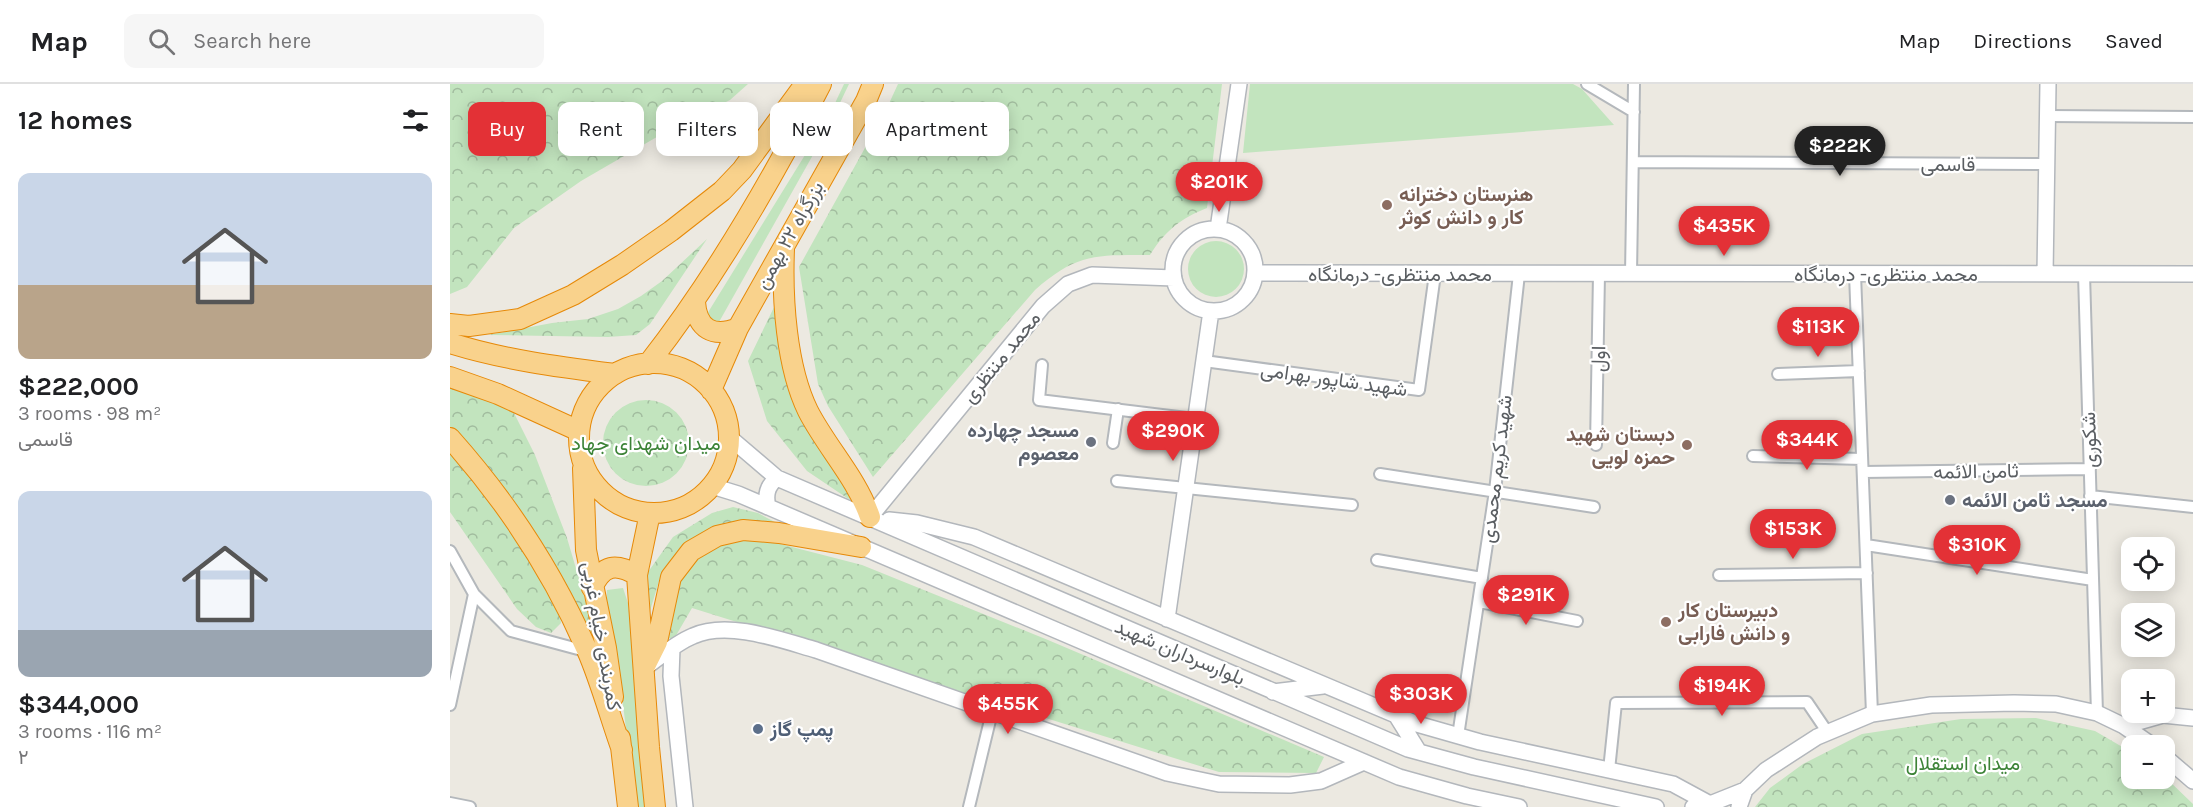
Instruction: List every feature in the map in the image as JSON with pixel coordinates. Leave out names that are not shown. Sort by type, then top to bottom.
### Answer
[{"type":"highway","points":[[450,324],[469,326],[520,319],[573,295],[622,265],[671,231],[729,184],[742,170],[805,84]]},
{"type":"highway","points":[[648,364],[695,302],[781,163],[821,84]]},
{"type":"highway","name":"بزرگراه ۲۲ بهمن","points":[[711,390],[738,328],[874,85]]},
{"type":"highway","points":[[784,244],[782,287],[789,343],[799,388],[809,412],[859,489],[870,517]]},
{"type":"highway","points":[[695,302],[696,315],[703,325],[713,332],[726,333],[738,328]]},
{"type":"highway","points":[[450,343],[475,351],[542,364],[615,374]]},
{"type":"highway","points":[[648,364],[666,364],[682,369],[698,378],[711,390],[727,420],[729,437],[727,455],[712,486],[699,498],[684,507],[668,512],[650,513],[633,510],[610,499],[591,481],[583,465],[579,448],[579,431],[590,398],[615,374],[631,367],[648,364]]},
{"type":"highway","points":[[450,377],[498,394],[579,431]]},
{"type":"highway","points":[[450,438],[484,476],[527,535],[560,591],[588,652],[622,750]]},
{"type":"highway","name":"کمربندی خیام غربی","points":[[583,465],[586,550],[606,648],[622,750],[628,807]]},
{"type":"highway","name":"کمربندی خیام غربی","points":[[650,513],[637,575],[655,807]]},
{"type":"highway","points":[[644,668],[657,642],[671,577],[691,551],[717,536],[743,530],[779,533],[861,547]]},
{"type":"highway","points":[[592,588],[598,575],[609,568],[624,568],[637,575]]},
{"type":"main road","points":[[1218,229],[1239,84]]},
{"type":"main road","points":[[2045,274],[2048,84]]},
{"type":"main road","points":[[1218,229],[1246,243],[1255,263],[1255,273],[1253,284],[1241,301],[1222,310],[1200,309],[1183,297],[1174,278],[1175,256],[1188,239],[1207,230],[1218,229]]},
{"type":"main road","name":"محمد منتظری- درمانگاه","points":[[1255,273],[2193,274]]},
{"type":"main road","name":"محمد منتظری","points":[[870,517],[1043,306],[1068,284],[1092,275],[1174,278]]},
{"type":"main road","points":[[1167,619],[1211,311]]},
{"type":"main road","name":"بلوارسرداران شهید","points":[[729,437],[777,478],[1272,692],[1419,752],[1474,767],[1656,807]]},
{"type":"main road","points":[[768,507],[766,494],[777,478]]},
{"type":"main road","name":"بلوارسرداران شهید","points":[[712,486],[768,507],[1399,777],[1467,796],[1519,807]]},
{"type":"main road","points":[[870,517],[917,523],[974,537],[1417,724],[1672,784],[1710,804]]},
{"type":"main road","points":[[644,668],[694,635],[711,631],[763,635],[816,650],[1167,773],[1219,784],[1290,785],[1321,782],[1364,762]]},
{"type":"main road","points":[[672,648],[671,676],[686,807]]},
{"type":"main road","points":[[1272,692],[1326,686]]},
{"type":"main road","points":[[1693,807],[1710,804],[1745,790],[1766,770],[1817,737],[1872,714],[1931,705],[2056,704],[2097,713],[2137,735]]},
{"type":"main road","points":[[1396,715],[1419,752]]},
{"type":"main road","points":[[2124,726],[2163,715],[2193,718]]},
{"type":"main road","points":[[2175,765],[2193,780]]},
{"type":"main road","points":[[1739,807],[1745,790]]},
{"type":"street","points":[[1587,84],[1634,112]]},
{"type":"street","points":[[1631,274],[1634,84]]},
{"type":"street","points":[[2048,116],[2193,117]]},
{"type":"street","name":"قاسمی","points":[[1633,162],[2047,164]]},
{"type":"street","name":"شهید شاپور بهرامی","points":[[1204,362],[1419,390],[1435,274]]},
{"type":"street","name":"شهید کریم محمدی","points":[[1458,735],[1495,491],[1519,274]]},
{"type":"street","name":"اول","points":[[1596,445],[1599,274]]},
{"type":"street","points":[[1855,274],[1872,714]]},
{"type":"street","name":"شکوری","points":[[2084,274],[2097,713]]},
{"type":"street","points":[[1042,365],[1039,400],[1195,419]]},
{"type":"street","points":[[1778,374],[1859,371]]},
{"type":"street","points":[[1113,443],[1118,409]]},
{"type":"street","points":[[1753,456],[1862,459]]},
{"type":"street","name":"ثامن الائمه","points":[[1863,472],[2090,469]]},
{"type":"street","points":[[1380,474],[1594,507]]},
{"type":"street","points":[[1117,482],[1352,505]]},
{"type":"street","points":[[2090,496],[2193,507]]},
{"type":"street","points":[[1866,544],[2093,580]]},
{"type":"street","points":[[450,551],[474,594],[511,631],[588,652]]},
{"type":"street","points":[[1377,560],[1482,578]]},
{"type":"street","points":[[1719,575],[1867,573]]},
{"type":"street","points":[[450,705],[474,594]]},
{"type":"street","points":[[1479,602],[1577,621]]},
{"type":"street","points":[[1609,770],[1616,703],[1806,702],[1828,733]]},
{"type":"street","points":[[969,807],[992,712]]},
{"type":"street","points":[[450,803],[470,807]]},
{"type":"green space","points":[[450,84],[748,84],[726,102],[656,102],[656,137],[644,144],[644,102],[558,102],[558,156],[624,156],[581,181],[514,228],[467,287],[450,294]]},
{"type":"green space","points":[[844,84],[849,84],[840,102],[836,102]]},
{"type":"green space","points":[[898,84],[1222,84],[1207,208],[1174,226],[1150,255],[1115,255],[1088,259],[1063,269],[1035,290],[873,477],[828,406],[818,384],[799,267],[865,148],[865,156],[1009,156],[1009,102],[890,102]]},
{"type":"green space","points":[[1250,84],[1573,84],[1582,89],[1614,125],[1243,153]]},
{"type":"green space","points":[[804,156],[812,156],[719,322],[712,321],[707,314]]},
{"type":"green space","points":[[707,239],[650,324],[636,335],[608,337],[488,335],[588,319],[618,309],[662,281]]},
{"type":"green space","points":[[1210,241],[1222,241],[1232,245],[1240,253],[1244,269],[1240,285],[1232,293],[1222,297],[1210,297],[1200,293],[1192,285],[1188,275],[1188,263],[1192,253],[1200,245]]},
{"type":"green space","points":[[777,301],[787,374],[857,502],[847,498],[807,471],[767,421],[748,361]]},
{"type":"green space","points":[[450,387],[513,411],[535,455],[567,538],[595,633],[589,639],[479,460],[450,428]]},
{"type":"green space","name":"میدان شهدای جهاد","points":[[638,400],[654,400],[677,412],[686,426],[689,443],[686,460],[677,474],[654,486],[638,486],[622,479],[610,467],[603,451],[603,435],[610,419],[622,407]]},
{"type":"green space","points":[[450,452],[498,507],[559,607],[561,623],[551,633],[536,627],[517,609],[450,512]]},
{"type":"green space","points":[[733,507],[758,513],[786,528],[752,522],[720,525],[683,545],[662,571],[650,611],[648,572],[673,537],[712,513]]},
{"type":"green space","points":[[761,539],[862,565],[1048,640],[1324,757],[1316,773],[1219,772],[692,608],[674,639],[668,638],[667,609],[687,565],[704,552],[731,540]]},
{"type":"green space","points":[[623,588],[628,603],[634,652],[646,807],[636,807],[623,705],[606,609],[607,590]]},
{"type":"green space","name":"میدان استقلال","points":[[2036,718],[2095,731],[2121,746],[2121,789],[2175,789],[2175,787],[2193,804],[2193,807],[1755,807],[1770,788],[1803,764],[1862,734],[1961,719]]},
{"type":"place","name":"هنرستان دخترانه کار و دانش کوثر","points":[[1387,205]]},
{"type":"place","name":"مسجد چهارده معصوم","points":[[1091,442]]},
{"type":"place","name":"دبستان شهید حمزه لویی","points":[[1687,445]]},
{"type":"place","name":"مسجد ثامن الائمه","points":[[1950,500]]},
{"type":"place","name":"دبیرستان کار و دانش فارابی","points":[[1666,622]]},
{"type":"place","name":"پمپ گاز","points":[[758,729]]}]
